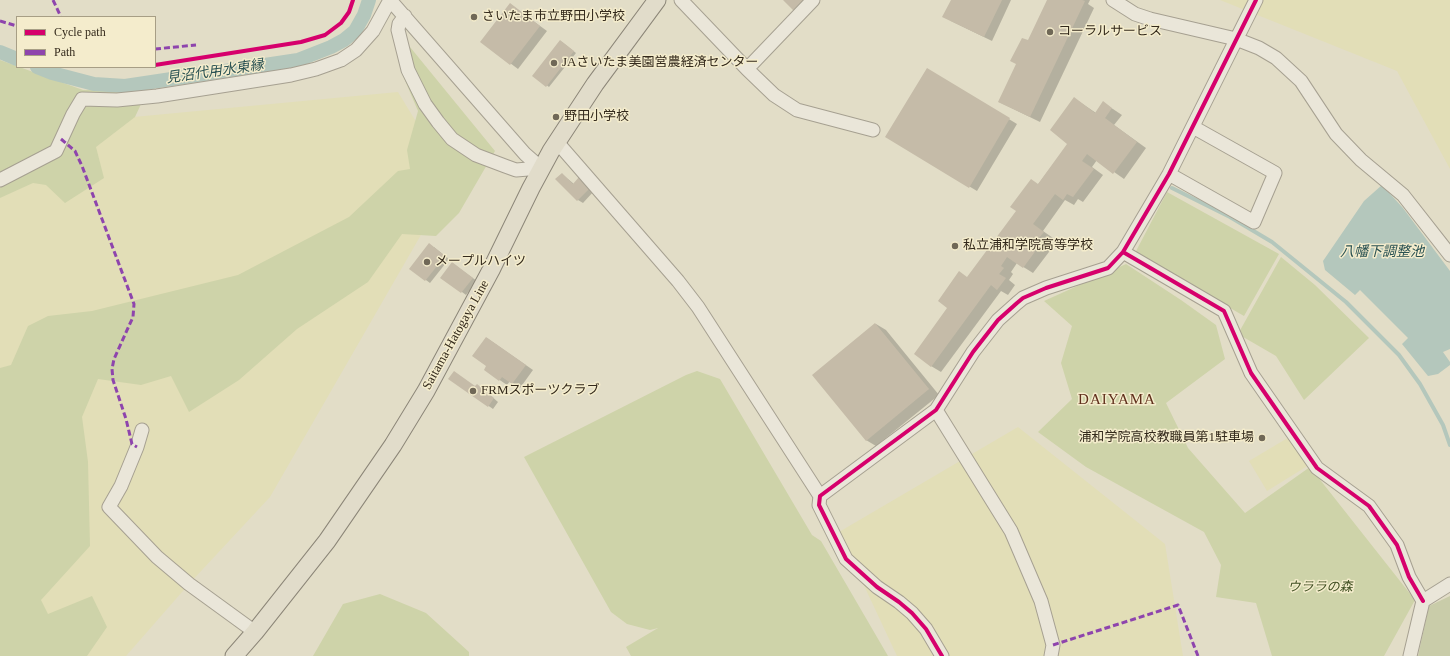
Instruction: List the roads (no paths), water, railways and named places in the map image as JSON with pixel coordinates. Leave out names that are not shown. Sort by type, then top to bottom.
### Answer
[{"type":"main road","name":"Saitama-Hatogaya Line","points":[[234,656],[255,632],[327,541],[393,445],[426,391],[492,270],[541,168],[595,84],[657,0]]},
{"type":"street","points":[[0,180],[56,151],[72,114],[82,99],[117,100],[157,96],[291,75],[316,69],[341,60],[356,50],[373,31],[390,0],[525,154],[541,168]]},
{"type":"street","points":[[681,0],[746,69],[774,95],[797,110],[873,130]]},
{"type":"street","points":[[746,69],[813,0]]},
{"type":"street","points":[[1113,0],[1135,14],[1150,19],[1236,38],[1259,48],[1276,58],[1301,81],[1336,134],[1361,160],[1403,195],[1450,255]]},
{"type":"street","points":[[820,496],[936,410],[973,352],[998,320],[1017,302],[1046,288],[1108,268],[1123,252],[1165,181],[1256,0]]},
{"type":"street","points":[[405,16],[399,24],[398,30],[408,70],[425,104],[452,139],[476,155],[505,166],[521,170],[541,168]]},
{"type":"street","points":[[1165,181],[1254,222],[1275,173],[1193,127]]},
{"type":"street","points":[[557,142],[678,281],[698,307],[820,496],[819,505],[846,559],[877,588],[899,602],[912,613],[926,629],[942,656]]},
{"type":"street","points":[[1123,252],[1224,310],[1251,373],[1317,468],[1369,506],[1397,545],[1409,577],[1423,601],[1410,656]]},
{"type":"street","points":[[936,410],[1011,531],[1041,601],[1053,644],[1051,656]]},
{"type":"street","points":[[142,430],[137,447],[109,507],[157,557],[189,584],[255,632]]},
{"type":"street","points":[[1423,601],[1450,584]]},
{"type":"water","name":"八幡下調整池","points":[[1382,185],[1403,208],[1450,271],[1450,349],[1443,352],[1450,362],[1450,365],[1438,374],[1428,376],[1402,344],[1408,338],[1360,290],[1355,295],[1325,270],[1323,261],[1364,201]]},
{"type":"waterway","name":"見沼代用水東縁","points":[[40,68],[52,73],[94,84],[125,86],[298,60],[331,47],[344,40],[355,31],[364,15],[369,0]]},
{"type":"waterway","name":"見沼代用水東縁","points":[[0,52],[16,59]]},
{"type":"waterway","points":[[1172,188],[1230,217],[1272,242],[1346,302],[1399,355],[1420,384],[1443,425],[1450,445]]},
{"type":"place","name":"さいたま市立野田小学校","points":[[474,17]]},
{"type":"place","name":"コーラルサービス","points":[[1050,32]]},
{"type":"place","name":"JAさいたま美園営農経済センター","points":[[554,63]]},
{"type":"place","name":"野田小学校","points":[[556,117]]},
{"type":"place","name":"私立浦和学院高等学校","points":[[955,246]]},
{"type":"place","name":"メープルハイツ","points":[[427,262]]},
{"type":"place","name":"FRMスポーツクラブ","points":[[473,391]]},
{"type":"place","name":"浦和学院高校教職員第1駐車場","points":[[1262,438]]},
{"type":"district","name":"DAIYAMA","points":[[1117,400]]},
{"type":"park label","name":"ウララの森","points":[[1320,588]]}]
